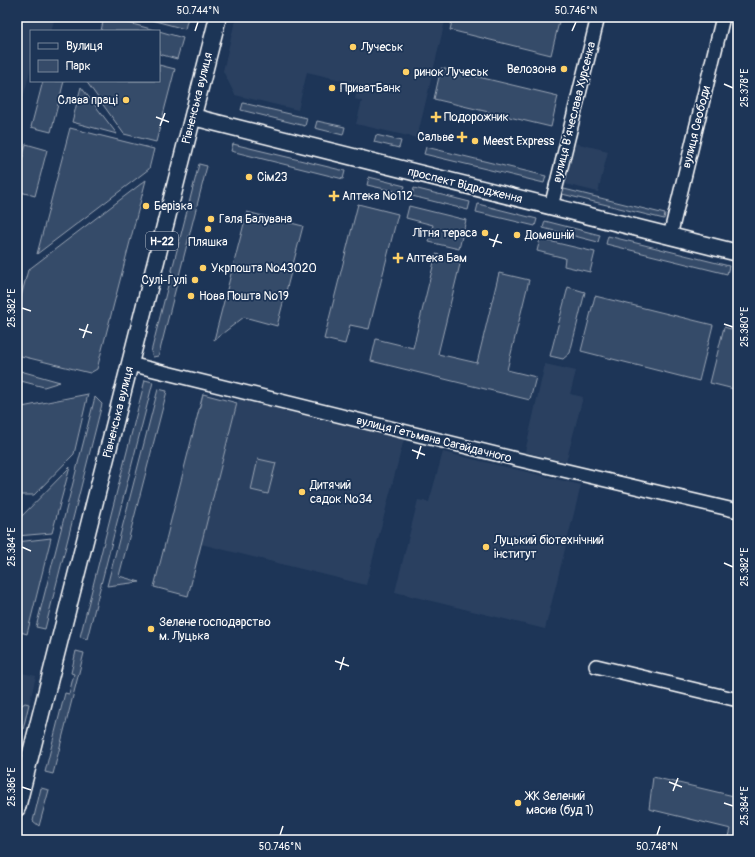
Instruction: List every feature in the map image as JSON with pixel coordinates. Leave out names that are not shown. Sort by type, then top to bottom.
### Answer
[{"type":"main road","name":"Рівненська вулиця","points":[[17,808],[218,17]]},
{"type":"main road","name":"проспект Відродження","points":[[193,118],[738,253]]},
{"type":"street","name":"вулиця Вʼячеслава Хурсенка","points":[[551,207],[598,17]]},
{"type":"street","name":"вулиця Свободи","points":[[670,236],[722,17]]},
{"type":"street","name":"вулиця Гетьмана Сагайдачного","points":[[130,364],[516,459],[738,511]]},
{"type":"street","points":[[596,666],[738,700]]},
{"type":"shaded area","points":[[17,17],[55,17],[51,30],[30,30],[30,71],[17,122]]},
{"type":"shaded area","points":[[236,17],[446,17],[417,138],[356,124],[362,101],[355,99],[358,84],[307,72],[298,110],[235,95],[223,71]]},
{"type":"shaded area","points":[[575,143],[608,151],[598,192],[565,184]]},
{"type":"shaded area","points":[[545,364],[576,371],[570,394],[583,397],[566,462],[525,452]]},
{"type":"shaded area","name":"Дитячий садок №34","points":[[239,397],[404,439],[366,585],[201,544]]},
{"type":"shaded area","name":"Луцький біотехнічний інститут","points":[[443,452],[581,485],[545,629],[395,592],[418,500],[429,502]]},
{"type":"shaded area","points":[[17,672],[36,676],[17,755]]},
{"type":"green space","points":[[104,17],[107,17],[154,30],[101,30]]},
{"type":"green space","points":[[140,17],[188,17],[185,29]]},
{"type":"green space","points":[[453,17],[539,17],[559,22],[551,55],[450,30]]},
{"type":"green space","points":[[160,31],[183,38],[177,59],[160,54]]},
{"type":"green space","points":[[160,65],[175,69],[156,142],[124,134],[87,82],[160,82]]},
{"type":"green space","points":[[441,68],[558,96],[551,127],[434,99]]},
{"type":"green space","points":[[43,82],[64,82],[51,132],[31,127]]},
{"type":"green space","points":[[81,87],[117,134],[72,122]]},
{"type":"green space","points":[[243,103],[307,118],[305,126],[241,110]]},
{"type":"green space","points":[[317,121],[345,127],[343,135],[315,128]]},
{"type":"green space","points":[[70,128],[154,149],[149,169],[37,254]]},
{"type":"green space","points":[[376,135],[401,141],[399,148],[374,142]]},
{"type":"green space","points":[[26,144],[47,150],[35,196],[17,191],[17,180]]},
{"type":"green space","points":[[233,144],[345,171],[343,179],[231,151]]},
{"type":"green space","points":[[426,147],[546,176],[544,183],[424,154]]},
{"type":"green space","points":[[199,164],[207,166],[159,354],[158,356],[153,357],[151,352]]},
{"type":"green space","points":[[369,177],[405,186],[403,193],[367,185]]},
{"type":"green space","points":[[146,180],[97,369],[90,373],[17,355],[17,312],[28,270]]},
{"type":"green space","points":[[414,188],[470,202],[468,210],[412,196]]},
{"type":"green space","points":[[564,189],[665,214],[664,219],[562,194]]},
{"type":"green space","points":[[358,204],[398,214],[369,329],[350,325],[345,344],[324,339]]},
{"type":"green space","points":[[478,204],[537,219],[535,226],[476,212]]},
{"type":"green space","points":[[409,206],[466,220],[459,249],[429,242],[433,225],[406,218]]},
{"type":"green space","points":[[247,212],[303,226],[277,326],[244,317],[214,340]]},
{"type":"green space","points":[[545,221],[600,235],[598,242],[543,228]]},
{"type":"green space","points":[[608,236],[729,266],[727,274],[606,244]]},
{"type":"green space","points":[[540,239],[595,252],[590,272],[564,266],[565,258],[537,251]]},
{"type":"green space","points":[[436,254],[461,260],[438,354],[477,363],[499,273],[529,280],[507,370],[536,377],[530,400],[371,361],[376,339],[413,348]]},
{"type":"green space","points":[[568,287],[585,292],[570,353],[563,359],[550,356]]},
{"type":"green space","points":[[595,296],[713,325],[699,381],[581,351]]},
{"type":"green space","points":[[724,327],[738,331],[738,390],[710,383]]},
{"type":"green space","points":[[17,370],[60,382],[44,387],[17,380]]},
{"type":"green space","points":[[145,380],[153,382],[87,639],[80,637]]},
{"type":"green space","points":[[158,389],[167,391],[119,576],[140,582],[107,586]]},
{"type":"green space","points":[[88,394],[74,454],[34,495],[17,495],[17,408]]},
{"type":"green space","points":[[203,394],[237,403],[188,596],[154,587]]},
{"type":"green space","points":[[95,397],[102,404],[45,629],[36,627]]},
{"type":"green space","points":[[258,459],[276,463],[268,494],[251,490]]},
{"type":"green space","points":[[70,467],[52,533],[17,536],[17,521]]},
{"type":"green space","points":[[51,538],[27,634],[17,631],[17,542]]},
{"type":"green space","points":[[76,651],[84,653],[53,774],[45,772],[65,693],[69,694],[74,674],[71,673]]},
{"type":"green space","points":[[25,703],[29,704],[17,755],[17,708]]},
{"type":"green space","points":[[653,777],[738,797],[738,840],[728,840],[731,829],[649,809]]},
{"type":"green space","points":[[41,788],[49,790],[39,826],[33,821]]},
{"type":"place","name":"Лучеськ","points":[[353,47]]},
{"type":"place","name":"Велозона","points":[[564,69]]},
{"type":"place","name":"ринок Лучеськ","points":[[406,72]]},
{"type":"place","name":"ПриватБанк","points":[[332,88]]},
{"type":"place","name":"Слава праці","points":[[126,100]]},
{"type":"place","name":"Подорожник","points":[[436,117]]},
{"type":"place","name":"Сальве","points":[[462,137]]},
{"type":"place","name":"Meest Express","points":[[475,141]]},
{"type":"place","name":"Сім23","points":[[249,177]]},
{"type":"place","name":"Аптека №112","points":[[334,196]]},
{"type":"place","name":"Берізка","points":[[146,206]]},
{"type":"place","name":"Галя Балувана","points":[[211,219]]},
{"type":"place","name":"Пляшка","points":[[208,229]]},
{"type":"place","name":"Літня тераса","points":[[485,233]]},
{"type":"place","name":"Домашній","points":[[517,235]]},
{"type":"place","name":"Аптека Бам","points":[[398,258]]},
{"type":"place","name":"Укрпошта №43020","points":[[203,268]]},
{"type":"place","name":"Сулі-Гулі","points":[[195,280]]},
{"type":"place","name":"Нова Пошта №19","points":[[191,296]]},
{"type":"place","name":"Дитячий садок №34","points":[[302,492]]},
{"type":"place","name":"Луцький біотехнічний інститут","points":[[486,547]]},
{"type":"place","name":"Зелене господарство м. Луцька","points":[[151,629]]},
{"type":"place","name":"ЖК Зелений масив (буд 1)","points":[[518,803]]}]
